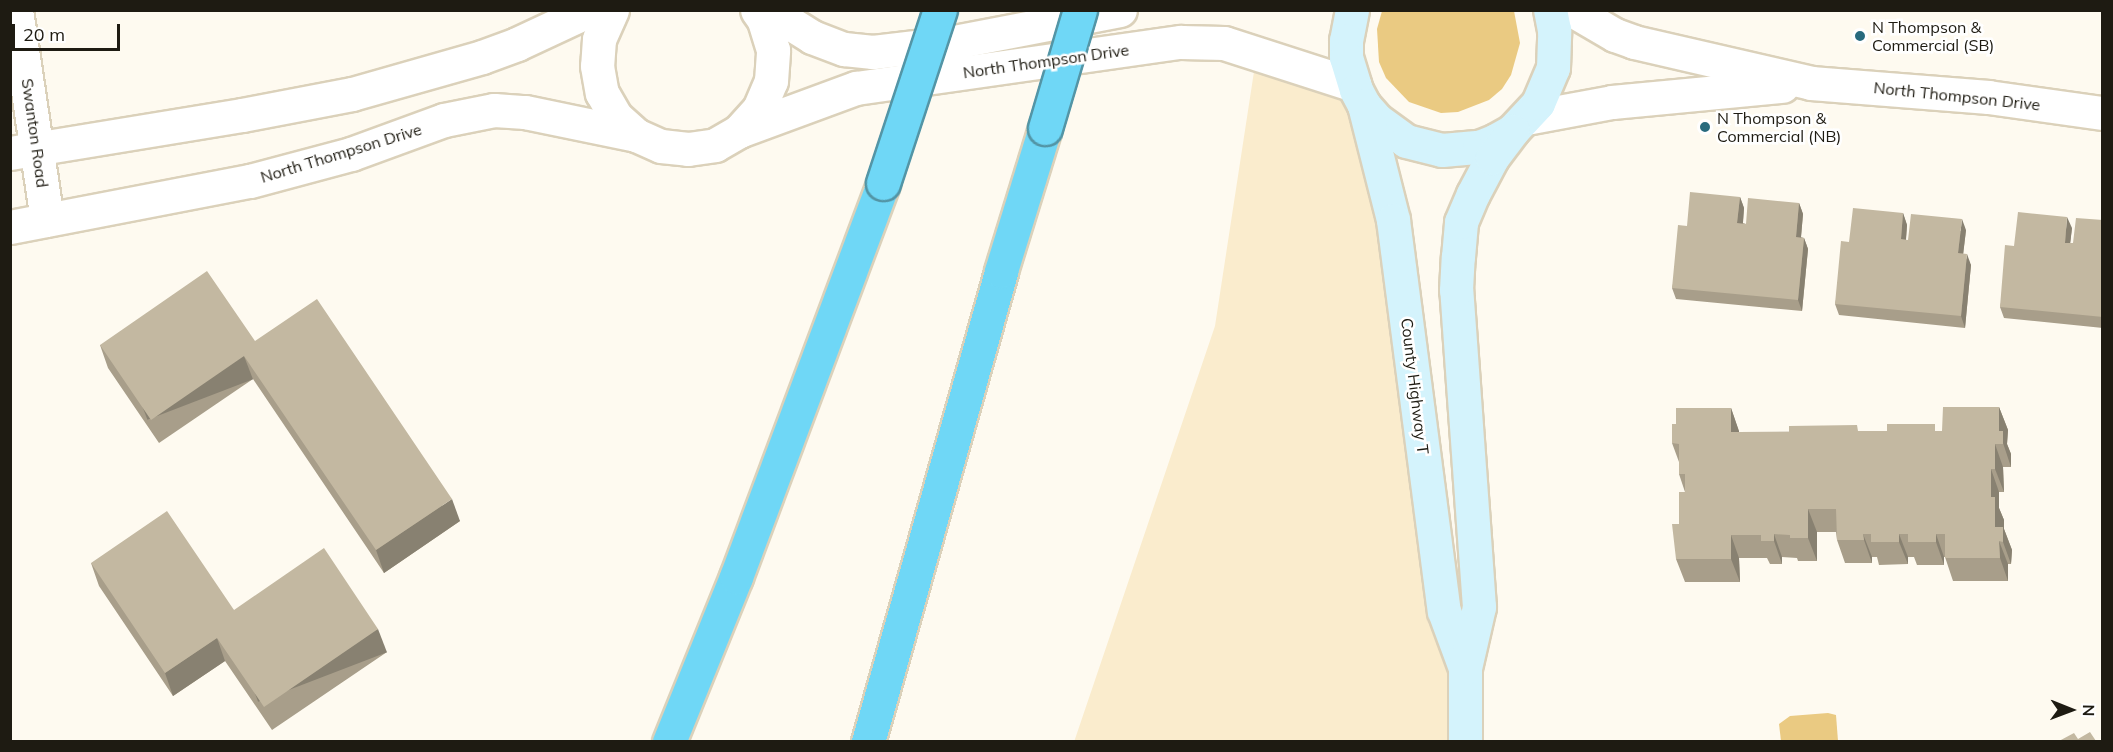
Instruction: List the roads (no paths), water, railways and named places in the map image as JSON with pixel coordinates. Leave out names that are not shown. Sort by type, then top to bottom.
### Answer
[{"type":"highway","points":[[669,741],[736,577],[883,183],[940,10]]},
{"type":"highway","points":[[868,741],[1001,272],[1080,10]]},
{"type":"main road","name":"County Highway T","points":[[1352,10],[1346,40],[1347,57],[1393,220],[1444,611],[1465,668]]},
{"type":"main road","name":"County Highway T","points":[[1465,741],[1465,668],[1479,607],[1456,290],[1461,222],[1492,158],[1547,86],[1553,68],[1554,30],[1550,10]]},
{"type":"main road","points":[[1359,95],[1376,119],[1406,141],[1442,150],[1479,147],[1519,124]]},
{"type":"street","name":"Swanton Road","points":[[16,10],[24,151],[47,220]]},
{"type":"street","points":[[24,151],[352,94],[490,54],[590,10]]},
{"type":"street","points":[[612,10],[599,39],[597,66],[602,93],[616,117],[636,135],[661,146],[688,149],[715,144],[739,131],[759,109],[771,81],[773,50],[764,20],[757,10]]},
{"type":"street","name":"North Thompson Drive","points":[[769,10],[812,38],[844,49],[873,52],[949,43],[1120,10]]},
{"type":"street","name":"North Thompson Drive","points":[[1572,10],[1615,35],[1634,42],[1811,83],[1988,97],[2103,113]]},
{"type":"street","name":"North Thompson Drive","points":[[739,131],[856,88],[1181,42],[1224,43],[1359,95]]},
{"type":"street","name":"North Thompson Drive","points":[[1519,124],[1612,102],[1811,83]]},
{"type":"street","name":"North Thompson Drive","points":[[10,226],[250,182],[351,154],[444,120],[494,110],[525,112],[636,135]]},
{"type":"place","name":"N Thompson & Commercial (SB)","points":[[1860,36]]},
{"type":"place","name":"N Thompson & Commercial (NB)","points":[[1705,127]]}]
